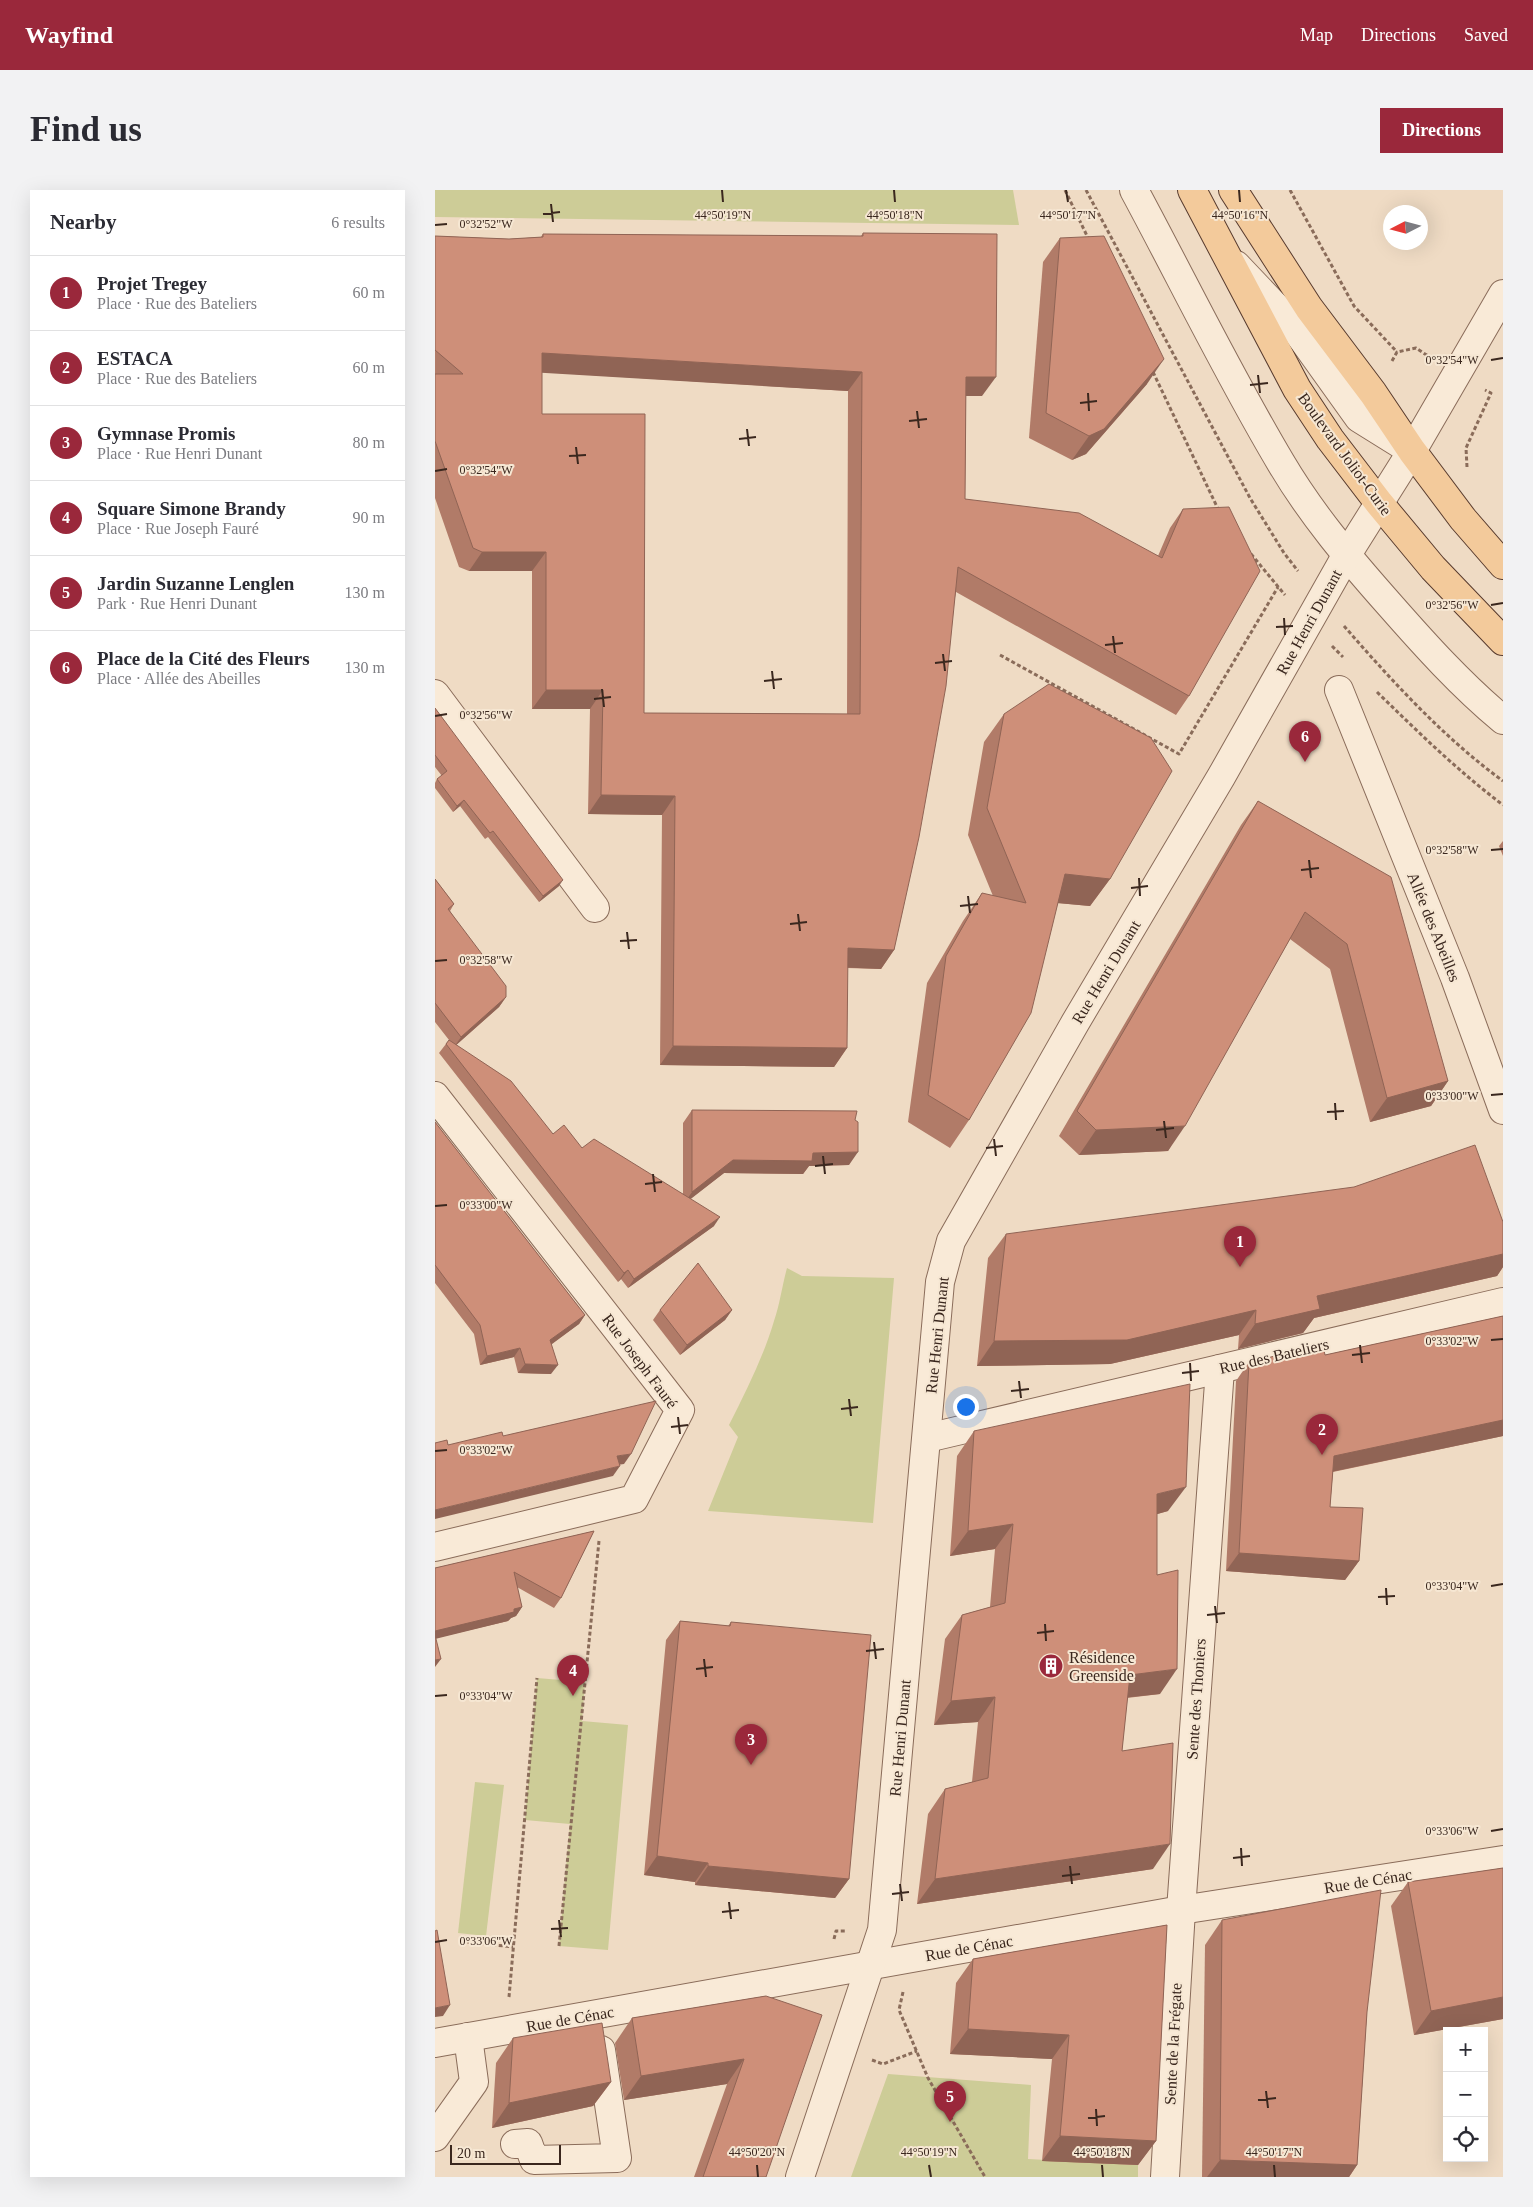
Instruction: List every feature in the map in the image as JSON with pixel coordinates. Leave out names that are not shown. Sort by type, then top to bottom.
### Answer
[{"type":"main road","name":"Boulevard Joliot-Curie","points":[[1191,190],[1297,390],[1340,453],[1433,568],[1503,641]]},
{"type":"main road","points":[[1233,190],[1309,308],[1373,393],[1412,451],[1463,519],[1503,565]]},
{"type":"street","points":[[1134,190],[1281,464],[1309,506],[1346,556],[1437,657],[1503,720]]},
{"type":"street","points":[[1224,254],[1291,322],[1359,418],[1412,451]]},
{"type":"street","name":"Rue Henri Dunant","points":[[800,2177],[882,1930],[940,1282],[951,1241],[1075,1023],[1221,777],[1346,556],[1491,330],[1503,294]]},
{"type":"street","name":"Allée des Abeilles","points":[[1339,690],[1455,978],[1503,1110]]},
{"type":"street","points":[[435,694],[595,908]]},
{"type":"street","name":"Rue Joseph Fauré","points":[[435,1096],[680,1410],[634,1499],[435,1547]]},
{"type":"street","name":"Rue des Bateliers","points":[[927,1438],[1503,1302]]},
{"type":"street","name":"Sente des Thoniers","points":[[1181,1910],[1220,1368]]},
{"type":"street","name":"Rue de Cénac","points":[[435,2042],[1181,1910],[1503,1860]]},
{"type":"street","name":"Sente de la Frégate","points":[[1165,2177],[1181,1910]]},
{"type":"street","points":[[515,2144],[528,2143],[534,2160],[617,2158],[595,2014]]},
{"type":"street","points":[[435,2137],[474,2082],[468,2037]]},
{"type":"path","points":[[1065,190],[1094,249]]},
{"type":"path","points":[[1290,190],[1354,306],[1397,352]]},
{"type":"path","points":[[1149,364],[1220,514]]},
{"type":"path","points":[[1248,550],[1278,588],[1346,660]]},
{"type":"path","points":[[1000,655],[1179,754],[1278,588]]},
{"type":"path","points":[[1372,686],[1427,742],[1503,805]]},
{"type":"path","points":[[559,1946],[601,1507]]},
{"type":"path","points":[[506,2030],[537,1678]]},
{"type":"path","points":[[460,1941],[513,1947]]},
{"type":"path","points":[[899,2010],[928,2078],[985,2177]]},
{"type":"path","points":[[883,2064],[917,2051]]},
{"type":"shaded area","points":[[435,190],[1013,190],[1019,225],[435,217]]},
{"type":"shaded area","points":[[787,1268],[802,1276],[894,1278],[873,1523],[708,1511],[738,1437],[729,1425],[765,1348],[776,1315]]},
{"type":"shaded area","points":[[537,1678],[585,1682],[582,1721],[628,1725],[608,1950],[559,1946],[570,1824],[525,1820]]},
{"type":"shaded area","points":[[475,1782],[504,1785],[486,1936],[458,1933]]},
{"type":"shaded area","points":[[888,2074],[1031,2085],[1028,2159],[1138,2165],[1138,2177],[851,2177]]},
{"type":"building","points":[[863,233],[997,234],[996,377],[966,377],[965,499],[1079,513],[1162,558],[1183,509],[1229,507],[1260,571],[1189,696],[958,567],[946,686],[919,837],[894,950],[848,948],[847,1048],[673,1046],[675,796],[601,795],[603,690],[546,690],[546,552],[482,552],[473,548],[435,441],[435,374],[463,374],[435,350],[435,236],[509,239],[543,237],[543,234],[863,236]],"holes":[[[542,353],[862,372],[860,714],[644,713],[645,414],[542,414]]]},
{"type":"building","points":[[1104,236],[1164,359],[1104,429],[1089,436],[1046,413],[1060,238]]},
{"type":"building","points":[[1049,684],[1151,738],[1172,771],[1110,879],[1065,874],[1031,1013],[969,1120],[928,1095],[946,956],[982,893],[1026,903],[987,808],[1004,714]]},
{"type":"building","points":[[435,708],[563,880],[543,896],[493,831],[490,833],[464,800],[457,806],[437,779],[447,771],[435,755]]},
{"type":"building","points":[[1258,801],[1391,877],[1448,1081],[1387,1098],[1347,944],[1305,912],[1185,1126],[1096,1130],[1077,1111]]},
{"type":"building","points":[[435,879],[454,904],[448,909],[506,986],[506,997],[461,1037],[435,1003]]},
{"type":"building","points":[[449,1040],[511,1081],[553,1134],[564,1125],[582,1148],[594,1139],[720,1217],[634,1279],[628,1270],[624,1273],[446,1044]]},
{"type":"building","points":[[692,1110],[857,1111],[855,1120],[858,1122],[858,1152],[813,1153],[812,1161],[733,1160],[692,1192]]},
{"type":"building","points":[[435,1122],[585,1315],[550,1340],[558,1365],[525,1364],[520,1348],[487,1356],[480,1325],[435,1265]]},
{"type":"building","points":[[1475,1145],[1503,1222],[1503,1254],[1317,1296],[1320,1309],[1255,1324],[1256,1310],[1127,1340],[994,1341],[1006,1234],[1354,1187]]},
{"type":"building","points":[[698,1263],[732,1310],[687,1345],[660,1310]]},
{"type":"building","points":[[1503,1316],[1503,1420],[1334,1456],[1330,1507],[1363,1508],[1359,1561],[1239,1553],[1249,1362],[1323,1345],[1325,1355]]},
{"type":"building","name":"Résidence Greenside","points":[[1190,1384],[1186,1487],[1157,1494],[1157,1575],[1178,1570],[1177,1669],[1130,1675],[1122,1751],[1173,1743],[1170,1844],[935,1879],[945,1789],[988,1778],[995,1697],[951,1701],[962,1615],[1005,1603],[1013,1524],[968,1531],[974,1431]]},
{"type":"building","points":[[656,1401],[631,1454],[617,1456],[620,1466],[435,1510],[435,1443],[447,1440],[448,1445],[502,1432],[503,1436]]},
{"type":"building","points":[[594,1531],[561,1598],[514,1572],[522,1607],[514,1609],[514,1612],[435,1631],[435,1568]]},
{"type":"building","points":[[680,1621],[730,1626],[731,1622],[871,1635],[849,1879],[708,1866],[708,1863],[657,1856]]},
{"type":"building","points":[[435,1635],[441,1659],[435,1660]]},
{"type":"building","points":[[1503,1868],[1503,1997],[1431,2011],[1408,1882]]},
{"type":"building","points":[[1381,1890],[1367,2012],[1357,2165],[1220,2160],[1222,1920]]},
{"type":"building","points":[[1167,1925],[1156,2141],[1060,2136],[1069,2035],[968,2029],[973,1959]]},
{"type":"building","points":[[437,1930],[450,2005],[435,2008],[435,1931]]},
{"type":"building","points":[[766,1996],[822,2015],[766,2177],[703,2177],[744,2059],[641,2076],[632,2018]]},
{"type":"building","points":[[602,2023],[611,2082],[509,2103],[513,2038]]},
{"type":"place","name":"Place de la Cité des Fleurs","points":[[1305,762]]},
{"type":"place","name":"Projet Tregey","points":[[1240,1267]]},
{"type":"place","name":"ESTACA","points":[[1322,1455]]},
{"type":"place","name":"Résidence Greenside","points":[[1051,1666]]},
{"type":"place","name":"Square Simone Brandy","points":[[573,1696]]},
{"type":"place","name":"Gymnase Promis","points":[[751,1765]]},
{"type":"place","name":"Jardin Suzanne Lenglen","points":[[950,2122]]}]
